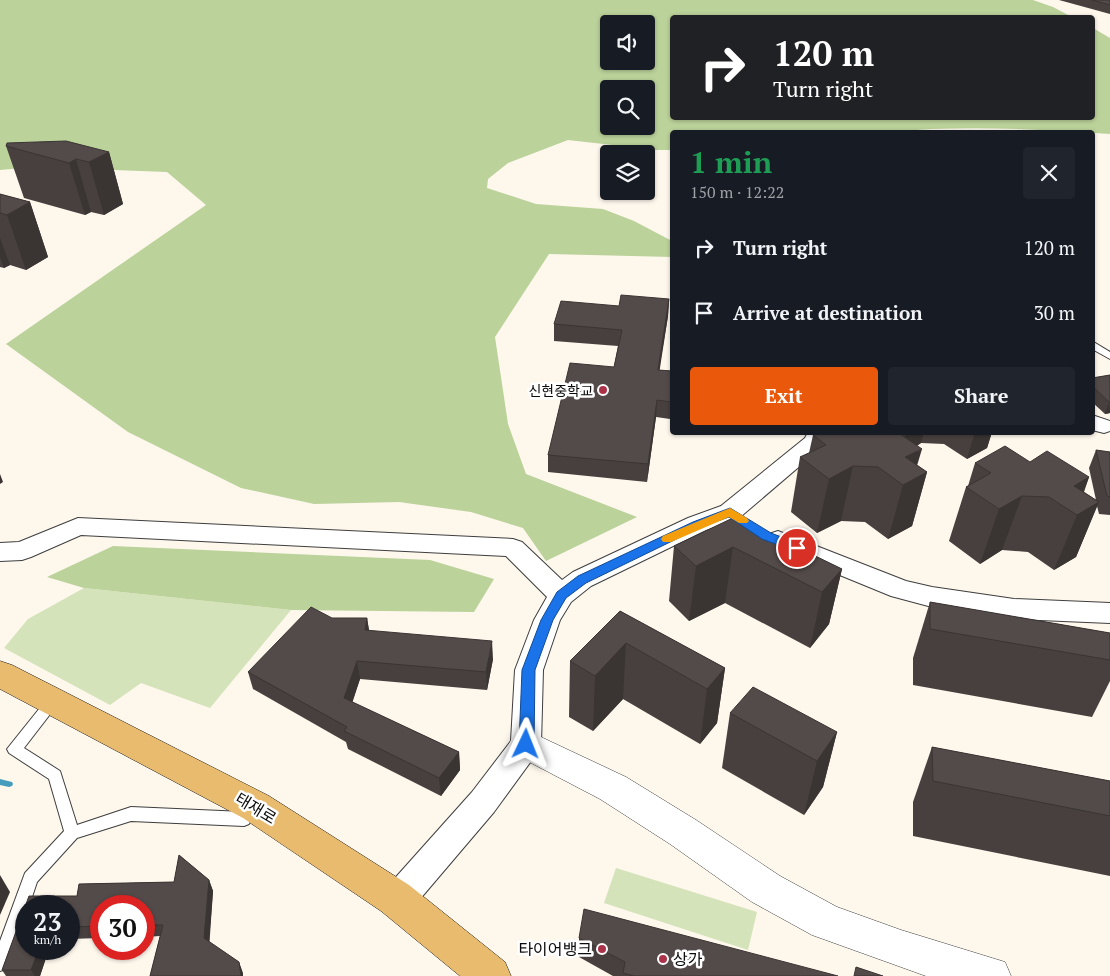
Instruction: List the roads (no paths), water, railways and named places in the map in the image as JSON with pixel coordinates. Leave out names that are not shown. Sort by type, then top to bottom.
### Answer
[{"type":"main road","name":"태재로","points":[[0,674],[250,813],[459,966],[483,969]]},
{"type":"main road","name":"태재로","points":[[0,690],[250,813]]},
{"type":"main road","points":[[250,813],[309,828],[408,888],[483,969],[509,976]]},
{"type":"street","points":[[747,523],[818,435]]},
{"type":"street","points":[[408,888],[483,802],[526,744],[528,670],[547,620],[561,595],[582,579],[697,524],[747,523],[766,536],[900,589],[932,597],[1014,609],[1110,613]]},
{"type":"street","points":[[0,552],[22,550],[78,526],[513,548],[561,595]]},
{"type":"street","points":[[526,744],[614,788],[683,832],[766,889],[826,922],[900,949],[991,976]]},
{"type":"lane","points":[[1095,346],[1110,356]]},
{"type":"lane","points":[[44,713],[14,749],[55,775],[72,834]]},
{"type":"lane","points":[[0,963],[31,878],[72,834],[131,814],[250,813]]},
{"type":"waterway","points":[[0,782],[9,784]]},
{"type":"place","name":"신현중학교","points":[[603,390]]},
{"type":"place","name":"타이어뱅크","points":[[602,949]]},
{"type":"place","name":"상가","points":[[663,959]]}]
